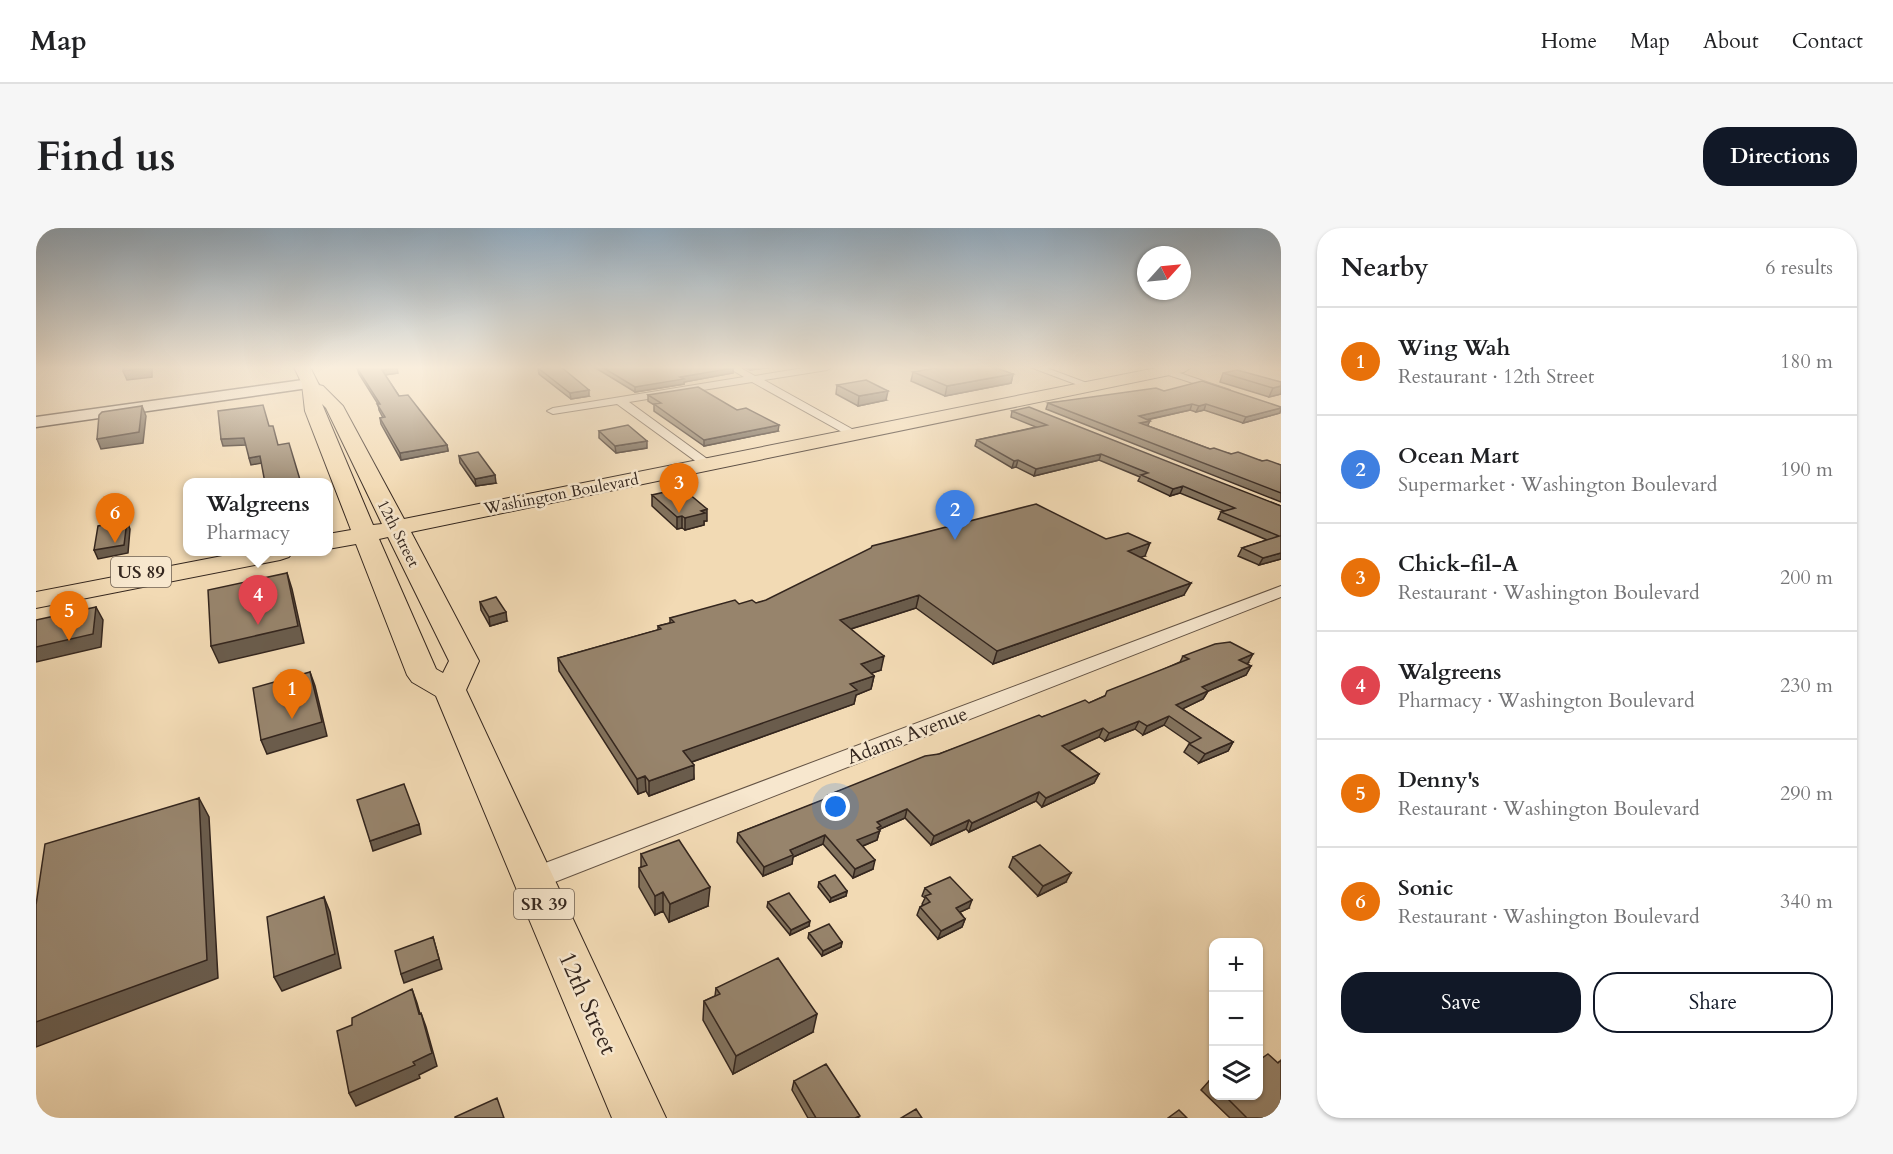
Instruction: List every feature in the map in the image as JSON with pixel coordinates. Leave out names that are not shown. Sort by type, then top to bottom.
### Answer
[{"type":"main road","name":"12th Street","points":[[314,409],[379,528]]},
{"type":"main road","name":"12th Street","points":[[335,409],[379,528],[423,675],[450,690],[639,1118]]},
{"type":"main road","name":"Washington Boulevard","points":[[333,534],[431,519],[982,409]]},
{"type":"main road","name":"Washington Boulevard","points":[[333,541],[379,528]]},
{"type":"main road","name":"US 89","points":[[36,593],[225,556]]},
{"type":"main road","name":"US 89","points":[[36,600],[260,556]]},
{"type":"street","points":[[36,422],[133,409]]},
{"type":"street","points":[[553,411],[568,409]]},
{"type":"street","points":[[631,409],[705,464]]},
{"type":"street","points":[[808,409],[855,434]]},
{"type":"street","points":[[1032,409],[1038,411]]},
{"type":"street","name":"Adams Avenue","points":[[533,879],[1281,591]]},
{"type":"building","points":[[142,409],[139,432],[97,439],[99,415],[102,412]]},
{"type":"building","points":[[264,409],[269,426],[273,426],[278,445],[289,443],[300,478],[264,478],[260,456],[249,458],[244,438],[221,439],[218,411]]},
{"type":"building","points":[[380,409],[419,409],[447,445],[400,453],[380,418],[385,417]]},
{"type":"building","points":[[660,409],[747,409],[779,425],[704,440]]},
{"type":"building","points":[[1033,409],[1281,506],[1281,553],[1263,558],[1242,548],[1279,536],[1221,512],[1235,508],[1183,486],[1173,489],[1141,475],[1148,473],[1101,454],[1036,469],[1018,460],[1014,461],[977,440],[1047,425],[1012,411]]},
{"type":"building","points":[[1062,409],[1172,409],[1139,416],[1150,421],[1140,423],[1210,449],[1214,448],[1231,454],[1238,452],[1281,465],[1281,493]]},
{"type":"building","points":[[1220,409],[1279,409],[1246,417]]},
{"type":"building","points":[[628,425],[647,441],[615,446],[599,431]]},
{"type":"building","points":[[478,452],[495,475],[475,479],[459,456]]},
{"type":"building","points":[[682,488],[707,509],[701,511],[705,513],[685,518],[677,517],[652,495]]},
{"type":"building","points":[[1036,504],[1106,539],[1128,533],[1150,543],[1128,551],[1191,583],[997,651],[919,595],[840,620],[884,656],[861,664],[874,676],[850,684],[857,690],[683,751],[694,765],[649,781],[645,776],[637,779],[558,658],[661,629],[658,626],[674,622],[670,618],[735,600],[739,604],[752,600],[756,603],[766,600],[872,546]]},
{"type":"building","points":[[127,521],[124,545],[94,550],[98,526]]},
{"type":"building","points":[[287,573],[298,626],[211,646],[208,590]]},
{"type":"building","points":[[496,597],[506,612],[489,617],[480,602]]},
{"type":"building","points":[[96,607],[93,634],[36,647],[36,620]]},
{"type":"building","points":[[1230,642],[1253,654],[1239,660],[1251,666],[1202,687],[1208,691],[1176,705],[1233,742],[1205,754],[1189,744],[1201,738],[1169,716],[1147,726],[1139,721],[1109,733],[1103,728],[1062,746],[1099,774],[1046,798],[1039,792],[972,823],[969,820],[934,836],[907,809],[877,822],[881,826],[877,828],[880,831],[857,840],[875,860],[855,869],[825,835],[790,850],[793,855],[764,867],[738,833],[925,756],[939,754],[1039,715],[1042,717],[1085,700],[1089,703],[1105,696],[1107,691],[1189,659],[1183,656],[1215,644]]},
{"type":"building","points":[[310,672],[322,722],[261,740],[253,688]]},
{"type":"building","points":[[404,784],[419,824],[370,841],[357,800]]},
{"type":"building","points":[[199,798],[207,960],[36,1022],[36,905],[45,844]]},
{"type":"building","points":[[679,840],[710,887],[670,904],[663,892],[655,896],[639,868],[647,865],[641,854]]},
{"type":"building","points":[[1040,845],[1071,873],[1043,886],[1013,857]]},
{"type":"building","points":[[835,875],[847,891],[831,898],[819,882]]},
{"type":"building","points":[[950,877],[972,900],[956,908],[965,919],[941,931],[920,907],[930,902],[925,896],[931,894],[925,888]]},
{"type":"building","points":[[789,893],[810,921],[791,930],[768,902]]},
{"type":"building","points":[[324,897],[335,954],[274,977],[267,917]]},
{"type":"building","points":[[829,924],[842,942],[823,951],[809,933]]},
{"type":"building","points":[[433,937],[439,959],[401,974],[395,951]]},
{"type":"building","points":[[778,958],[817,1014],[736,1056],[704,1001],[720,994],[716,988]]},
{"type":"building","points":[[412,989],[432,1053],[413,1062],[415,1065],[349,1093],[337,1031],[352,1025],[352,1018]]},
{"type":"building","points":[[1268,1054],[1278,1063],[1281,1060],[1281,1118],[1247,1118],[1229,1100],[1263,1100],[1263,1058]]},
{"type":"building","points":[[826,1064],[860,1116],[816,1118],[794,1081]]},
{"type":"building","points":[[497,1098],[504,1118],[455,1118],[455,1117]]},
{"type":"building","points":[[916,1109],[922,1118],[901,1118]]},
{"type":"building","points":[[1179,1110],[1187,1118],[1168,1118]]},
{"type":"place","name":"Chick-fil-A","points":[[679,513]]},
{"type":"place","name":"Ocean Mart","points":[[955,540]]},
{"type":"place","name":"Sonic","points":[[115,543]]},
{"type":"place","name":"Walgreens","points":[[258,625]]},
{"type":"place","name":"Denny's","points":[[69,641]]},
{"type":"place","name":"Wing Wah","points":[[292,719]]}]
